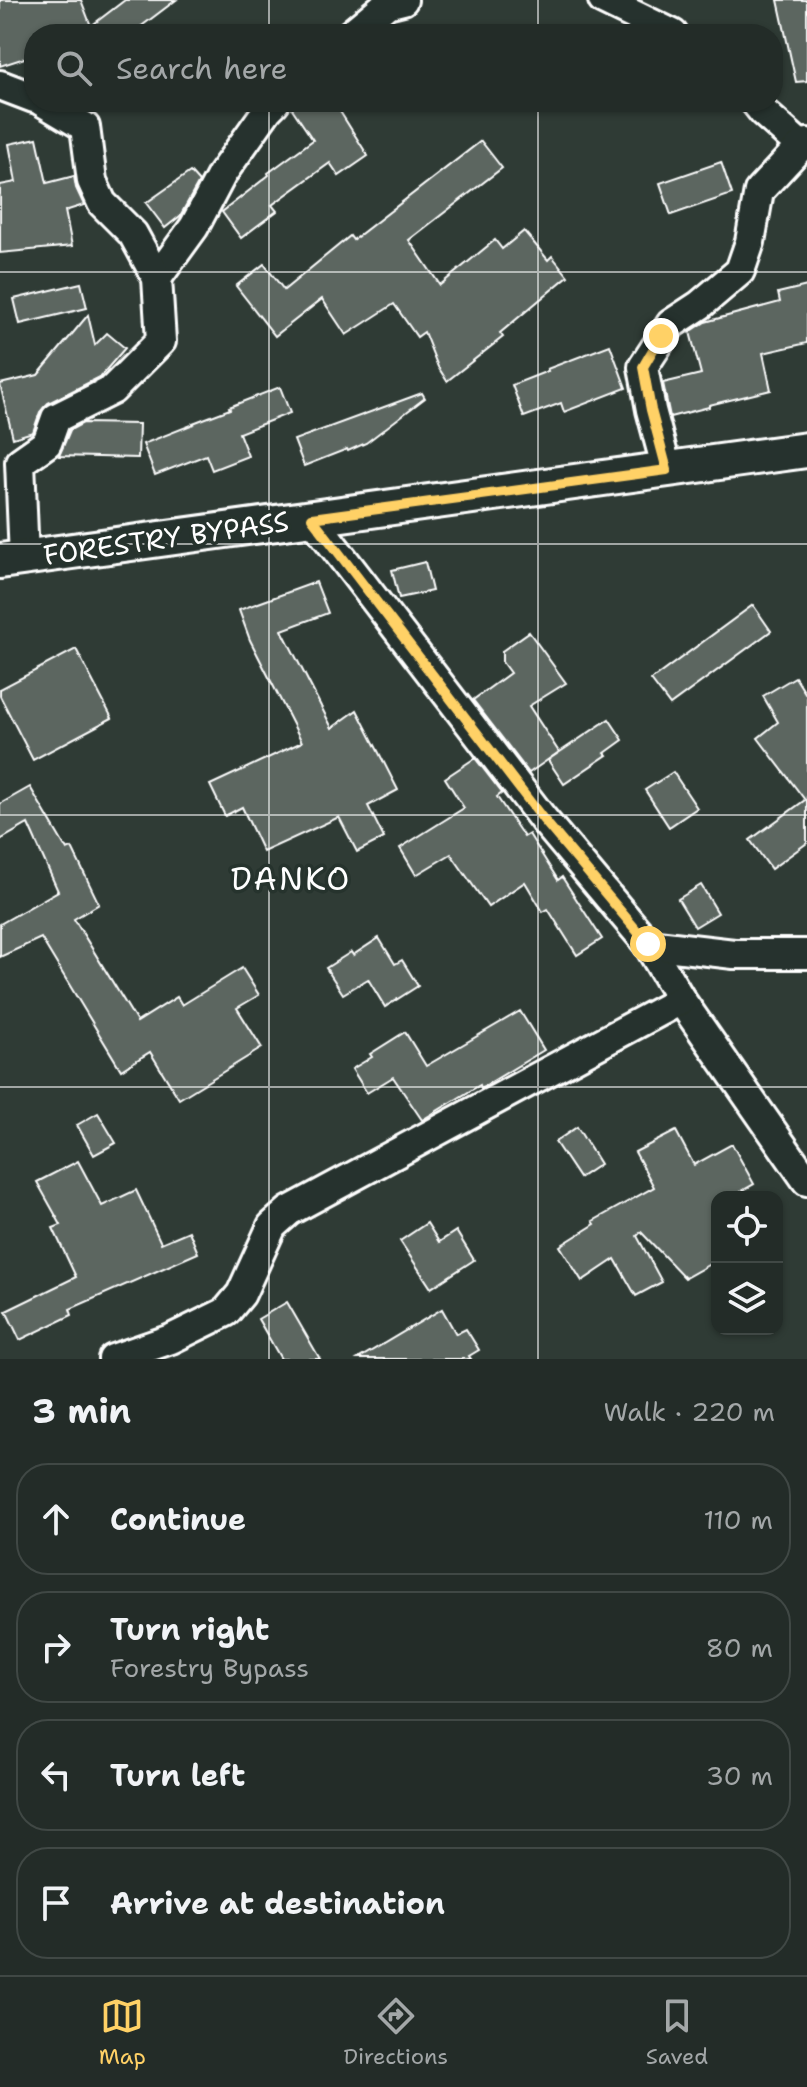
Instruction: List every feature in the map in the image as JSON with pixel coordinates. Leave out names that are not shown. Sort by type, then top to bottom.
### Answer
[{"type":"street","points":[[363,24],[387,4],[403,0]]},
{"type":"street","points":[[603,0],[652,24]]},
{"type":"street","points":[[0,85],[24,94]]},
{"type":"street","points":[[12,559],[20,462],[47,443],[56,418],[112,390],[161,341],[157,278],[133,234],[102,203],[92,181],[85,127],[60,112]]},
{"type":"street","points":[[157,278],[194,227],[222,174],[266,112]]},
{"type":"street","points":[[667,470],[643,367],[671,324],[700,305],[740,271],[750,242],[759,191],[804,144],[763,112]]},
{"type":"street","name":"FORESTRY BYPASS","points":[[12,559],[807,450]]},
{"type":"street","points":[[312,518],[543,819],[648,944],[681,1000],[807,1181]]},
{"type":"street","points":[[648,944],[734,954],[807,954]]},
{"type":"street","points":[[113,1359],[171,1339],[226,1312],[241,1294],[272,1226],[289,1211],[681,1000]]},
{"type":"building","points":[[0,0],[81,0],[90,24],[24,24],[24,58],[0,66]]},
{"type":"building","points":[[125,0],[176,0],[144,24],[94,24]]},
{"type":"building","points":[[778,0],[807,0],[807,81],[796,82]]},
{"type":"building","points":[[294,112],[340,112],[368,156],[339,176],[330,163],[272,205],[277,211],[241,238],[222,212],[313,140]]},
{"type":"building","points":[[37,138],[47,183],[74,176],[84,205],[65,211],[72,246],[0,253],[0,185],[16,182],[9,144]]},
{"type":"building","points":[[481,141],[502,168],[409,240],[440,285],[495,240],[502,249],[524,231],[548,260],[552,256],[568,276],[500,333],[503,337],[447,381],[424,332],[417,337],[394,304],[346,335],[322,299],[275,336],[236,286],[264,264],[284,290],[350,236],[353,240]]},
{"type":"building","points":[[721,162],[732,194],[671,215],[660,183]]},
{"type":"building","points":[[190,172],[199,182],[180,216],[165,228],[146,203]]},
{"type":"building","points":[[81,283],[87,308],[20,324],[14,299]]},
{"type":"building","points":[[807,286],[807,343],[763,353],[771,390],[670,417],[663,383],[701,374],[690,332],[705,322],[780,302],[778,293]]},
{"type":"building","points":[[88,315],[95,345],[107,333],[125,348],[100,377],[48,403],[40,412],[33,432],[13,438],[0,384],[38,375]]},
{"type":"building","points":[[610,345],[626,388],[564,412],[561,403],[524,417],[512,385]]},
{"type":"building","points":[[280,387],[290,413],[239,433],[248,456],[212,470],[206,455],[155,475],[143,444]]},
{"type":"building","points":[[422,393],[425,398],[366,443],[304,466],[294,440]]},
{"type":"building","points":[[83,423],[139,424],[138,458],[59,456],[70,430]]},
{"type":"building","points":[[425,562],[432,591],[399,598],[392,570]]},
{"type":"building","points":[[316,582],[328,613],[282,630],[332,728],[357,710],[398,790],[368,806],[384,838],[357,852],[339,817],[263,852],[242,807],[225,816],[210,785],[302,742],[250,640],[239,610]]},
{"type":"building","points":[[753,605],[771,631],[670,705],[651,680]]},
{"type":"building","points":[[529,632],[566,683],[529,706],[559,752],[529,773],[473,700],[510,673],[502,662],[502,651]]},
{"type":"building","points":[[76,649],[112,718],[33,760],[0,696],[0,689]]},
{"type":"building","points":[[795,677],[807,696],[807,843],[771,869],[750,840],[805,800],[758,738],[778,722],[763,696]]},
{"type":"building","points":[[609,719],[623,740],[605,753],[607,755],[564,784],[548,760]]},
{"type":"building","points":[[475,758],[502,793],[497,797],[524,837],[529,834],[558,880],[562,877],[602,939],[577,955],[548,909],[543,912],[525,882],[488,907],[451,854],[416,875],[400,848],[464,808],[445,778]]},
{"type":"building","points":[[673,772],[697,808],[669,827],[645,790]]},
{"type":"building","points":[[30,787],[67,850],[72,848],[99,904],[74,919],[137,1022],[177,997],[182,1005],[242,968],[259,995],[237,1008],[262,1048],[179,1099],[150,1052],[121,1070],[41,938],[0,957],[0,924],[58,891],[28,824],[0,840],[0,804]]},
{"type":"building","points":[[701,885],[718,913],[695,927],[678,899]]},
{"type":"building","points":[[379,938],[395,964],[402,960],[418,986],[385,1007],[368,979],[343,994],[326,968]]},
{"type":"building","points":[[520,1011],[544,1050],[422,1120],[393,1077],[367,1093],[352,1069],[405,1032],[426,1066]]},
{"type":"building","points":[[98,1113],[116,1143],[94,1155],[77,1125]]},
{"type":"building","points":[[577,1127],[600,1164],[579,1178],[555,1142]]},
{"type":"building","points":[[676,1131],[694,1165],[732,1144],[754,1184],[742,1191],[711,1191],[711,1263],[685,1278],[641,1232],[637,1236],[662,1282],[636,1296],[615,1259],[582,1281],[560,1246],[595,1224],[593,1221],[654,1187],[635,1152]]},
{"type":"building","points":[[78,1161],[102,1206],[136,1190],[161,1243],[189,1231],[198,1253],[70,1309],[72,1315],[20,1340],[6,1311],[76,1277],[53,1228],[61,1225],[37,1182]]},
{"type":"building","points":[[427,1223],[439,1242],[456,1231],[474,1260],[431,1288],[400,1241]]},
{"type":"building","points":[[287,1302],[320,1359],[281,1359],[258,1319]]},
{"type":"building","points":[[442,1309],[456,1334],[466,1329],[479,1350],[469,1356],[471,1359],[358,1359]]},
{"type":"district","name":"DANKO","points":[[291,879]]},
{"type":"route","points":[[648,944],[543,819],[312,518],[667,470],[643,367],[661,336]]}]
